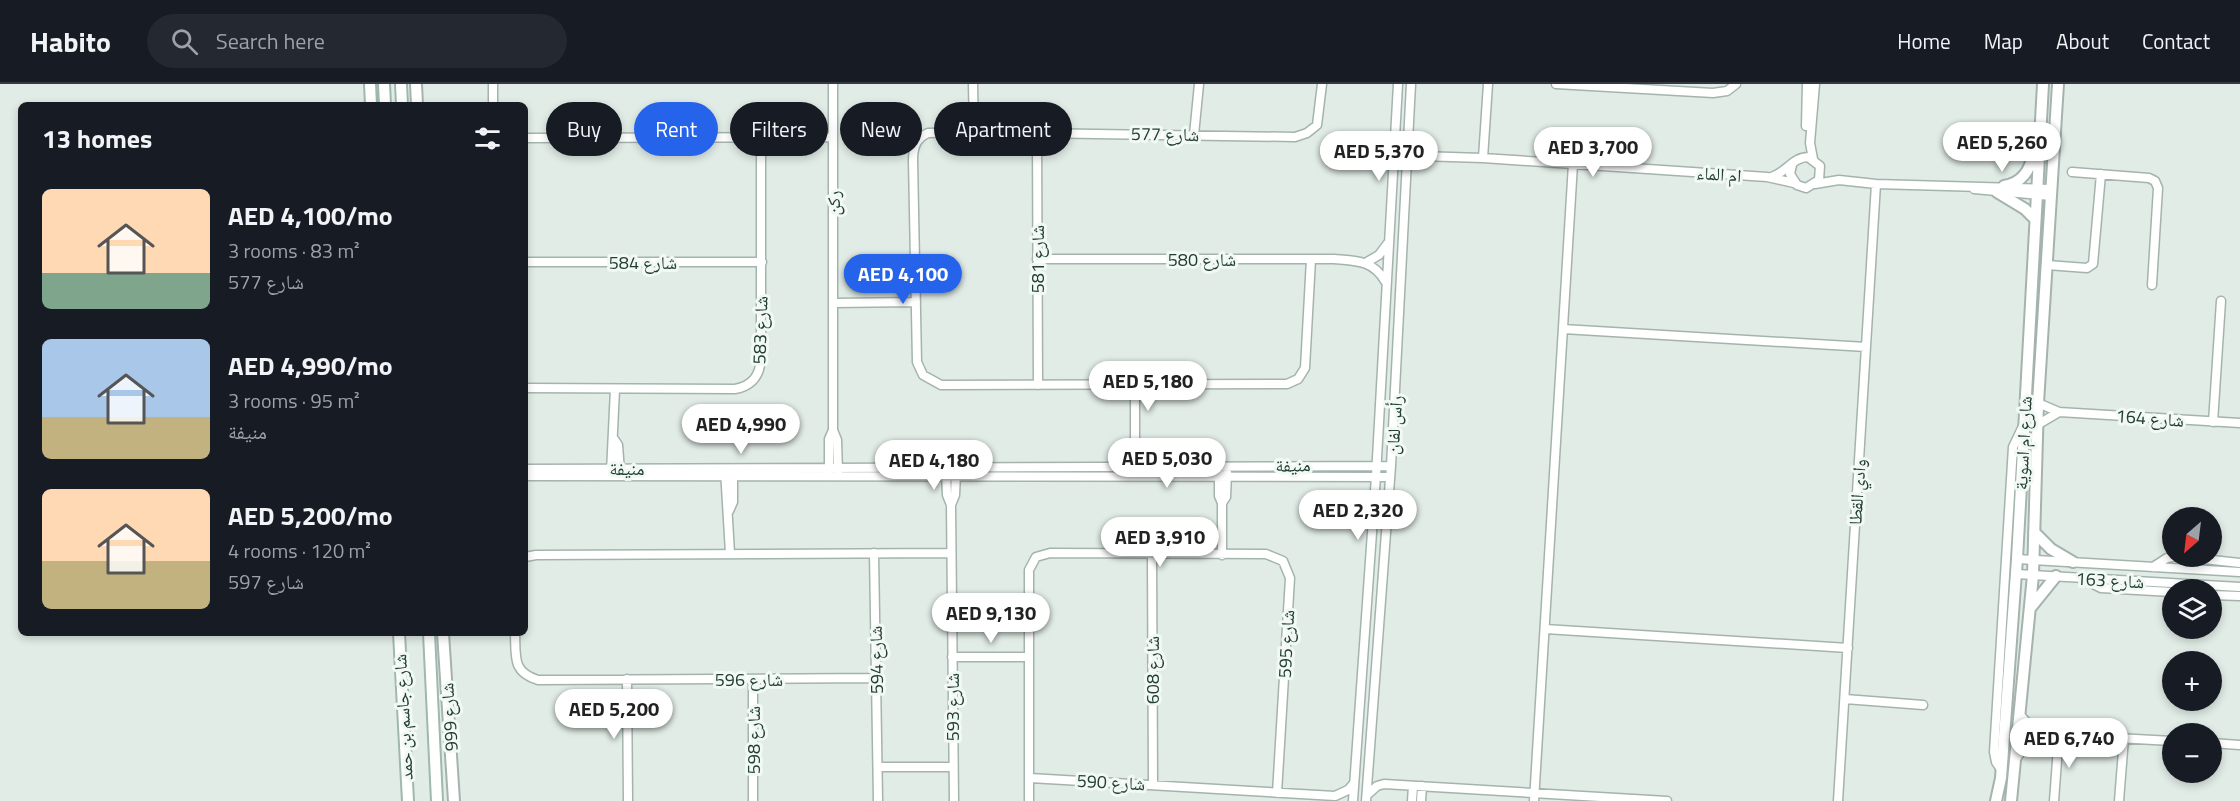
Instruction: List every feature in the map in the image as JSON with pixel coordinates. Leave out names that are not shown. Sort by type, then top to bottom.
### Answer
[{"type":"street","points":[[370,84],[371,102]]},
{"type":"street","points":[[384,84],[385,102]]},
{"type":"street","points":[[400,84],[402,102]]},
{"type":"street","points":[[416,84],[417,102]]},
{"type":"street","points":[[492,84],[494,102]]},
{"type":"street","name":"ركن","points":[[833,84],[833,430],[837,440],[834,472]]},
{"type":"street","points":[[974,84],[974,102]]},
{"type":"street","points":[[1194,135],[1199,84]]},
{"type":"street","name":"شارع 577","points":[[1072,133],[1301,136],[1313,130],[1319,120],[1322,84]]},
{"type":"street","name":"رأس لفان","points":[[1353,801],[1377,465],[1398,84]]},
{"type":"street","name":"رأس لفان","points":[[1366,798],[1391,466],[1411,84]]},
{"type":"street","points":[[1483,158],[1488,84]]},
{"type":"street","points":[[1556,84],[1713,93],[1727,91],[1736,84]]},
{"type":"street","points":[[1807,84],[1802,157],[1792,165],[1790,174],[1794,183],[1806,188],[1839,180],[2051,193]]},
{"type":"street","points":[[1815,84],[1810,143],[1813,159],[1821,169],[1839,180]]},
{"type":"street","name":"شارع ام اسوية","points":[[1996,801],[2002,771],[2017,559],[2043,84]]},
{"type":"street","name":"شارع ام اسوية","points":[[2012,801],[2018,713],[2033,575],[2038,403],[2058,84]]},
{"type":"street","points":[[2000,189],[2020,180],[2028,171],[2041,123]]},
{"type":"street","name":"شارع 577","points":[[934,133],[922,136],[915,147],[917,362],[928,380],[941,385],[1280,385],[1298,379],[1305,368],[1311,259]]},
{"type":"street","points":[[828,137],[833,137]]},
{"type":"street","points":[[528,138],[730,138]]},
{"type":"street","points":[[1408,143],[1419,156]]},
{"type":"street","name":"شارع 583","points":[[528,388],[735,389],[753,382],[761,365],[761,156]]},
{"type":"street","name":"شارع 581","points":[[1037,156],[1038,385]]},
{"type":"street","name":"ام الماء","points":[[1407,162],[1419,156],[1483,158],[1767,177],[1794,183]]},
{"type":"street","points":[[1802,157],[1813,159]]},
{"type":"street","points":[[1534,797],[1573,164]]},
{"type":"street","name":"ام الماء","points":[[1767,177],[1781,173],[1792,165]]},
{"type":"street","points":[[1815,184],[1821,169]]},
{"type":"street","points":[[2072,172],[2149,178],[2157,183],[2152,285]]},
{"type":"street","points":[[2047,268],[2087,268],[2094,262],[2101,174]]},
{"type":"street","name":"وادي القطا","points":[[1838,801],[1876,184]]},
{"type":"street","points":[[2000,189],[2035,219]]},
{"type":"street","points":[[1386,282],[1377,269],[1366,262],[1379,255],[1388,243]]},
{"type":"street","name":"شارع 580","points":[[1037,259],[1311,259],[1366,262]]},
{"type":"street","name":"شارع 584","points":[[528,262],[762,262]]},
{"type":"street","points":[[833,303],[916,302]]},
{"type":"street","points":[[2213,422],[2221,302]]},
{"type":"street","points":[[1563,329],[1866,347]]},
{"type":"street","points":[[1135,385],[1135,439],[1139,447],[1141,468]]},
{"type":"street","points":[[615,389],[614,439],[618,445],[616,472]]},
{"type":"street","name":"شارع 164","points":[[2038,403],[2059,412],[2240,423]]},
{"type":"street","points":[[2037,425],[2059,412]]},
{"type":"street","points":[[2002,771],[1994,755],[2013,447],[2024,424]]},
{"type":"street","points":[[1130,468],[1131,447],[1135,439]]},
{"type":"street","name":"منيفة","points":[[528,469],[616,472],[956,473],[1223,471],[1391,466]]},
{"type":"street","name":"منيفة","points":[[956,473],[1141,468],[1331,478],[1390,477]]},
{"type":"street","points":[[1222,555],[1222,503],[1226,497],[1223,471]]},
{"type":"street","name":"منيفة","points":[[528,476],[616,472]]},
{"type":"street","points":[[729,472],[733,502],[729,511],[730,553]]},
{"type":"street","name":"شارع 593","points":[[946,473],[947,495],[951,505]]},
{"type":"street","name":"شارع 593","points":[[954,801],[951,505],[955,495],[956,473]]},
{"type":"street","points":[[2034,532],[2051,549],[2073,562]]},
{"type":"street","points":[[528,556],[730,553],[951,553]]},
{"type":"street","name":"شارع 594","points":[[874,553],[878,801]]},
{"type":"street","name":"شارع 595","points":[[1029,801],[1029,570],[1036,557],[1050,553],[1275,556],[1283,561],[1290,573],[1277,793]]},
{"type":"street","name":"شارع 608","points":[[1152,554],[1153,785]]},
{"type":"street","points":[[2153,567],[2167,558],[2176,556],[2240,563]]},
{"type":"street","name":"شارع 163","points":[[2017,559],[2240,572]]},
{"type":"street","name":"شارع 163","points":[[2016,574],[2240,587]]},
{"type":"street","points":[[2029,610],[2056,576]]},
{"type":"street","points":[[2083,578],[2101,588],[2162,591]]},
{"type":"street","points":[[2222,595],[2240,596]]},
{"type":"street","points":[[1545,629],[1848,648]]},
{"type":"street","name":"شارع جاسم بن حمد","points":[[399,636],[408,801]]},
{"type":"street","name":"شارع جاسم بن حمد","points":[[429,636],[437,801]]},
{"type":"street","name":"شارع 999","points":[[443,636],[454,801]]},
{"type":"street","name":"شارع 596","points":[[515,636],[517,665],[527,677],[538,680],[876,678]]},
{"type":"street","points":[[952,657],[1029,657]]},
{"type":"street","name":"شارع 598","points":[[753,678],[753,801]]},
{"type":"street","points":[[627,679],[628,801]]},
{"type":"street","points":[[1845,699],[1923,705]]},
{"type":"street","points":[[2018,713],[2032,728],[2044,734],[2162,740]]},
{"type":"street","points":[[2016,759],[2026,743],[2044,734]]},
{"type":"street","points":[[2054,801],[2059,734]]},
{"type":"street","points":[[2120,801],[2124,738]]},
{"type":"street","points":[[1357,744],[1370,744]]},
{"type":"street","points":[[2222,744],[2240,745]]},
{"type":"street","points":[[878,767],[953,767]]},
{"type":"street","points":[[1369,772],[1384,784]]},
{"type":"street","name":"شارع 590","points":[[1030,778],[1335,796],[1344,801]]},
{"type":"street","points":[[1335,796],[1348,790],[1354,782]]},
{"type":"street","points":[[1366,798],[1377,786],[1384,784],[1534,797],[1667,801]]},
{"type":"street","points":[[1412,801],[1418,786]]},
{"type":"street","points":[[1418,786],[1421,801]]}]
